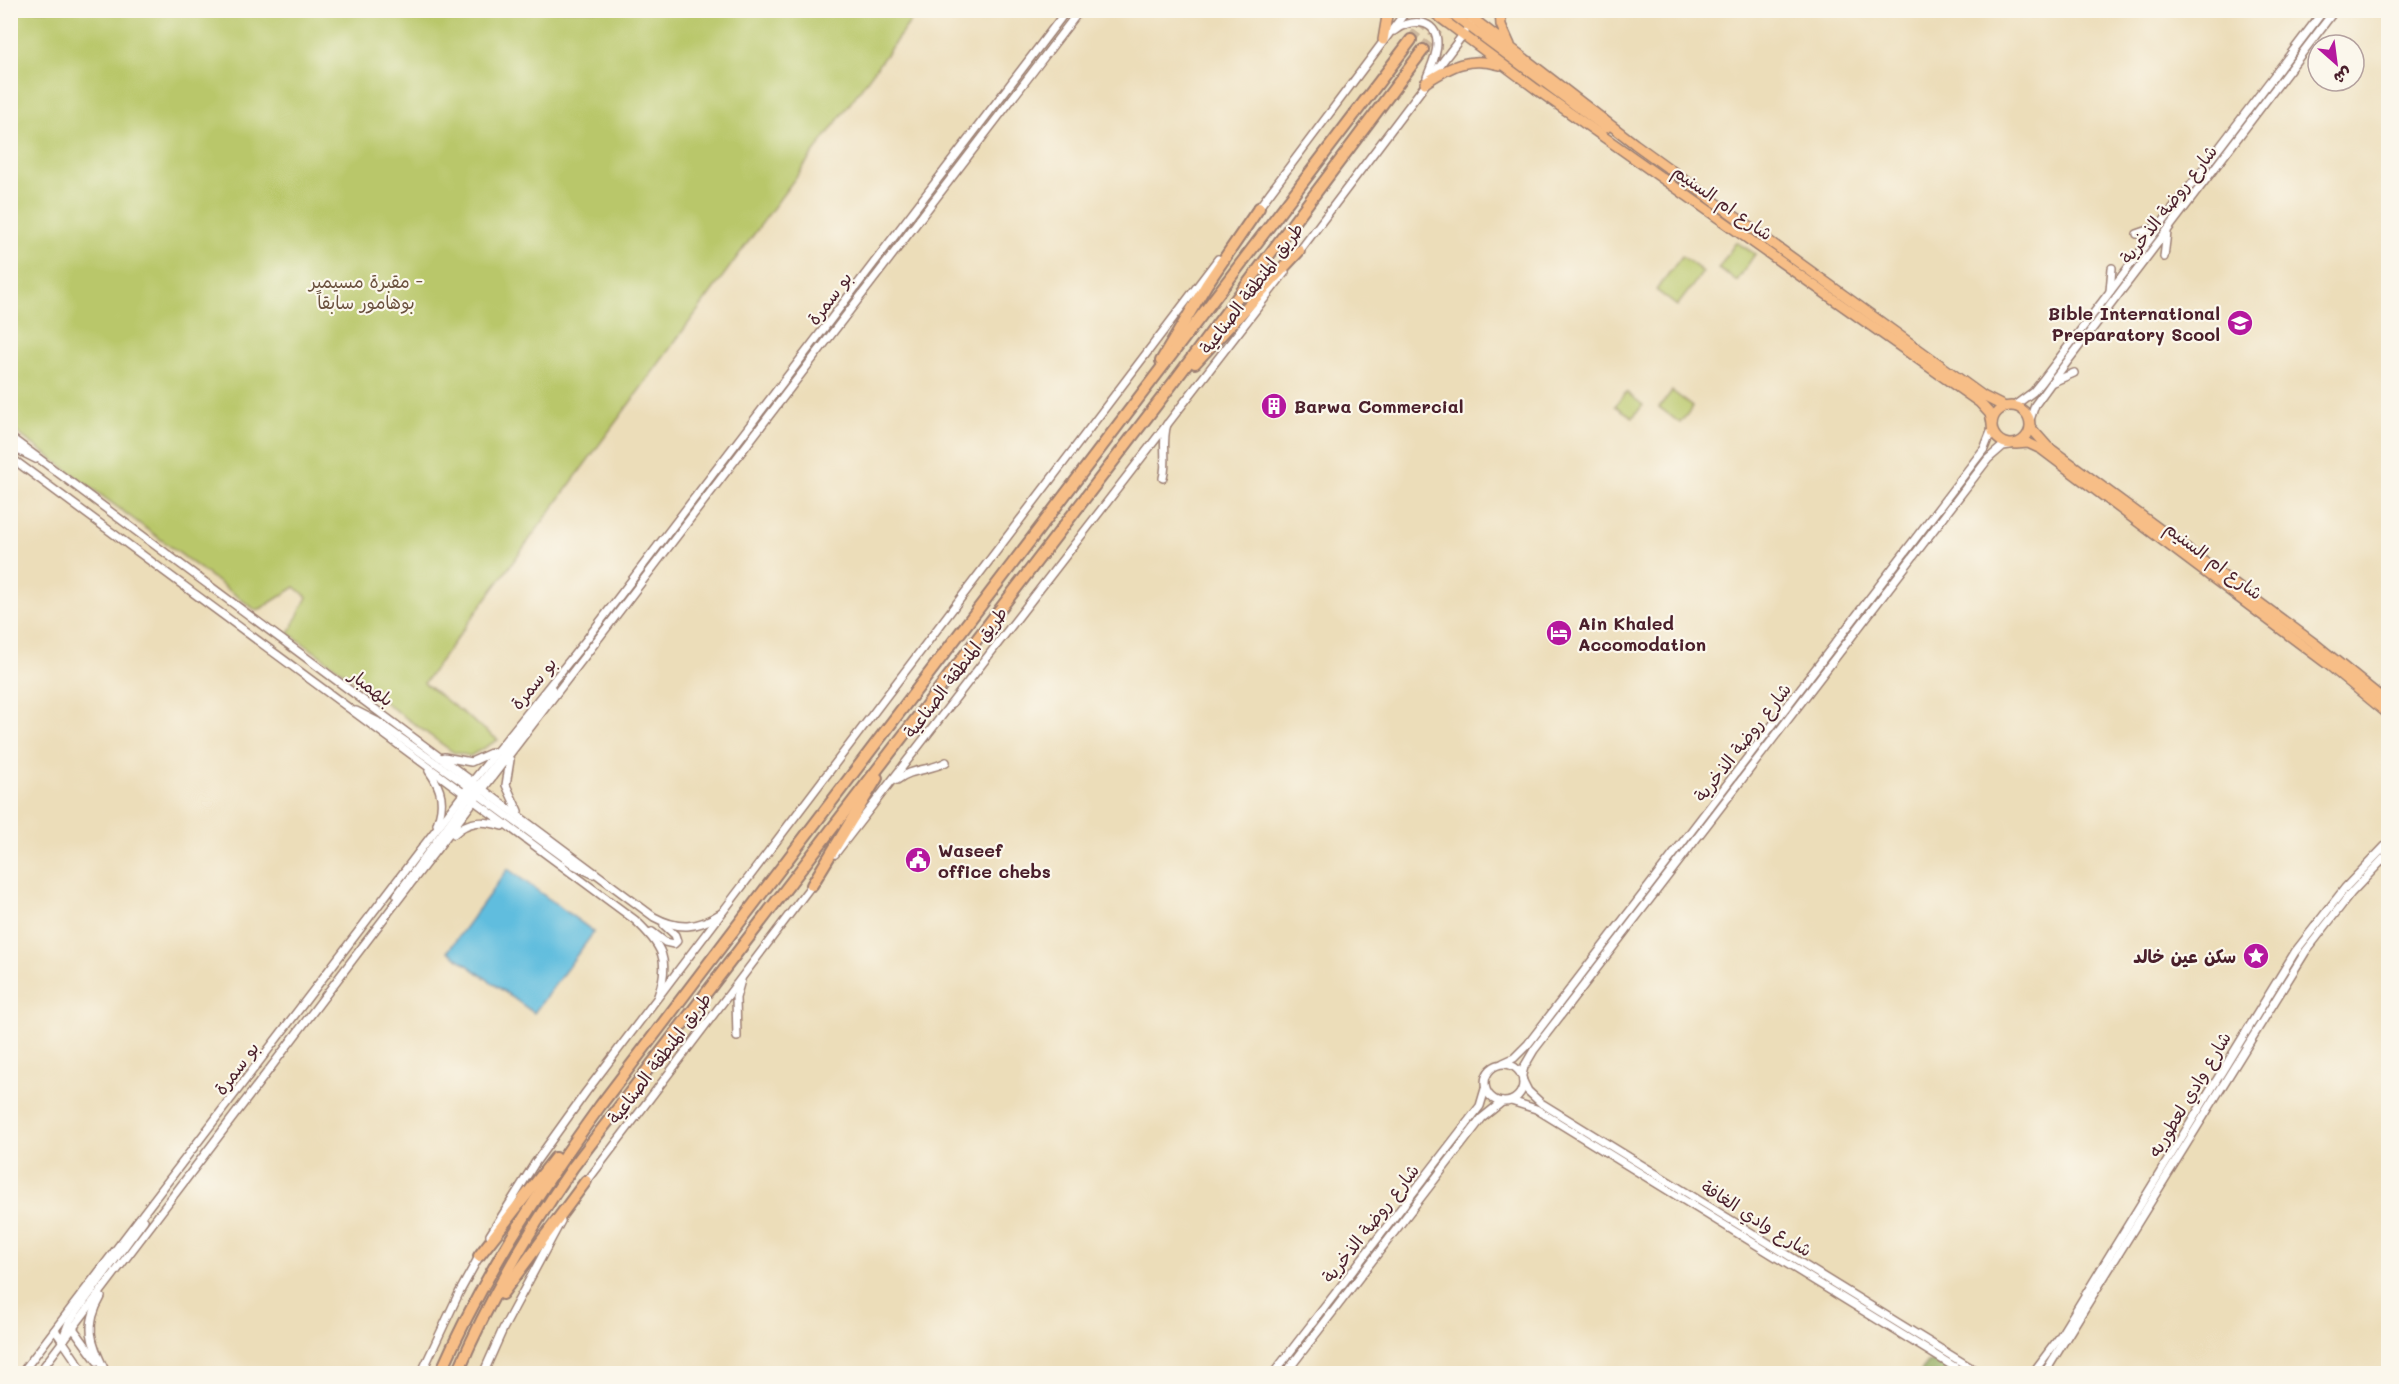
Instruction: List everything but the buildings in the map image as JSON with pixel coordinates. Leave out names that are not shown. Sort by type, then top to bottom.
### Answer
[{"type":"highway","name":"طريق المنطقة الصناعية","points":[[440,1374],[469,1311],[513,1231],[600,1106],[1411,40]]},
{"type":"highway","name":"طريق المنطقة الصناعية","points":[[457,1374],[473,1336],[518,1253],[573,1167],[1164,395],[1423,50]]},
{"type":"highway","points":[[1158,373],[1162,356],[1259,208]]},
{"type":"highway","points":[[1164,395],[1299,251]]},
{"type":"highway","points":[[812,885],[895,746]]},
{"type":"highway","points":[[480,1256],[548,1165],[600,1106]]},
{"type":"highway","points":[[473,1336],[586,1181]]},
{"type":"main road","points":[[1383,40],[1388,10]]},
{"type":"main road","name":"شارع ام السنيم","points":[[1430,10],[1512,49],[1635,144],[1983,396],[2009,406]]},
{"type":"main road","points":[[1448,10],[1596,122],[1635,144]]},
{"type":"main road","name":"شارع ام السنيم","points":[[1462,10],[1468,27],[1507,68],[1979,402],[1990,414],[1992,426]]},
{"type":"main road","points":[[1500,10],[1503,30],[1512,49]]},
{"type":"main road","points":[[1425,83],[1452,66],[1467,61],[1484,61],[1507,68]]},
{"type":"main road","points":[[2009,406],[2022,409],[2030,424],[2026,437],[2013,444],[1998,440],[1992,426],[1996,413],[2009,406]]},
{"type":"main road","name":"شارع ام السنيم","points":[[2030,424],[2047,446],[2314,643],[2388,703]]},
{"type":"main road","name":"شارع ام السنيم","points":[[2013,444],[2028,443],[2041,449],[2330,666],[2388,714]]},
{"type":"street","name":"بو سمرة","points":[[21,1374],[55,1330],[69,1322],[115,1273],[441,846],[500,747],[564,668],[1067,10]]},
{"type":"street","name":"بو سمرة","points":[[69,1322],[137,1232],[164,1188],[434,833],[515,750],[1080,10]]},
{"type":"street","name":"طريق المنطقة الصناعية","points":[[421,1374],[459,1293],[535,1163],[1407,10]]},
{"type":"street","name":"طريق المنطقة الصناعية","points":[[483,1374],[547,1247],[586,1181],[1169,419],[1269,295],[1299,251],[1482,10]]},
{"type":"street","name":"شارع روضة الذخرية","points":[[2030,424],[2035,405],[2324,10]]},
{"type":"street","name":"شارع روضة الذخرية","points":[[2318,33],[2335,10]]},
{"type":"street","points":[[2310,18],[2310,30]]},
{"type":"street","points":[[1383,40],[1401,25],[1412,21],[1424,23],[1432,29],[1437,45],[1425,83]]},
{"type":"street","name":"شارع روضة الذخرية","points":[[2009,406],[2038,386],[2110,291],[2255,116],[2306,49]]},
{"type":"street","points":[[2255,116],[2266,113]]},
{"type":"street","points":[[2138,234],[2164,228],[2164,257]]},
{"type":"street","points":[[2110,291],[2112,268]]},
{"type":"street","points":[[2051,383],[2074,373]]},
{"type":"street","points":[[1163,478],[1166,466],[1164,442],[1169,419]]},
{"type":"street","name":"شارع روضة الذخرية","points":[[1503,1064],[1514,1058],[1528,1044],[1708,811],[1984,449],[1992,426]]},
{"type":"street","name":"بلهمبار","points":[[10,437],[438,754],[510,829],[635,920],[655,940],[664,959],[664,974],[655,1003]]},
{"type":"street","name":"شارع روضة الذخرية","points":[[1523,1078],[1524,1067],[1534,1050],[1850,637],[1988,459],[2003,446],[2013,444]]},
{"type":"street","points":[[10,446],[54,469]]},
{"type":"street","name":"بلهمبار","points":[[10,457],[425,766],[523,818],[654,917],[674,927],[688,927],[708,921],[724,911]]},
{"type":"street","points":[[388,913],[402,887],[545,701],[564,668]]},
{"type":"street","points":[[340,703],[378,722],[574,865],[606,880]]},
{"type":"street","points":[[438,754],[471,762],[484,758],[500,747]]},
{"type":"street","points":[[515,750],[507,767],[506,785],[509,796],[523,818]]},
{"type":"street","points":[[888,787],[908,772],[930,769],[946,762]]},
{"type":"street","points":[[425,766],[439,786],[443,800],[434,833]]},
{"type":"street","points":[[441,846],[458,830],[471,823],[492,823],[510,829]]},
{"type":"street","name":"شارع وادي لعطوريه","points":[[2032,1374],[2059,1338],[2295,952],[2345,888],[2388,843]]},
{"type":"street","name":"شارع وادي لعطوريه","points":[[2044,1374],[2306,951],[2351,893],[2388,854]]},
{"type":"street","points":[[635,920],[665,942],[674,944],[677,940],[675,935],[654,917]]},
{"type":"street","points":[[737,1037],[736,998],[743,974]]},
{"type":"street","points":[[1503,1064],[1514,1066],[1523,1078],[1521,1093],[1512,1101],[1502,1102],[1491,1098],[1485,1089],[1488,1072],[1503,1064]]},
{"type":"street","name":"شارع وادي الغافة","points":[[1523,1078],[1533,1097],[1541,1103],[1981,1374]]},
{"type":"street","name":"شارع روضة الذخرية","points":[[1273,1374],[1480,1106],[1485,1089]]},
{"type":"street","name":"شارع وادي الغافة","points":[[1512,1101],[1536,1109],[1966,1374]]},
{"type":"street","name":"شارع روضة الذخرية","points":[[1285,1374],[1482,1118],[1502,1102]]},
{"type":"street","points":[[106,1373],[91,1339],[90,1320],[115,1273]]},
{"type":"street","points":[[69,1322],[106,1373]]},
{"type":"street","points":[[38,1374],[63,1341],[69,1322]]},
{"type":"street","points":[[55,1330],[85,1374]]},
{"type":"green space","name":"مقبرة مسيمير - بوهامور سابقاً","points":[[11,10],[918,11],[424,683],[498,740],[470,756],[453,752],[289,633],[307,597],[295,587],[257,611],[11,428]]},
{"type":"green space","points":[[1736,242],[1755,254],[1737,281],[1718,269]]},
{"type":"green space","points":[[1682,256],[1703,272],[1677,306],[1656,290]]},
{"type":"green space","points":[[1672,391],[1693,407],[1680,423],[1659,407]]},
{"type":"green space","points":[[1626,392],[1643,405],[1633,417],[1615,406]]},
{"type":"green space","points":[[1936,1361],[1962,1374],[1919,1374],[1928,1363]]},
{"type":"water","points":[[508,869],[594,932],[534,1013],[448,951]]},
{"type":"tunnel","points":[[1411,40],[1434,10]]},
{"type":"tunnel","points":[[1423,50],[1450,14]]},
{"type":"place","name":"Bible International Preparatory Scool","points":[[2240,323]]},
{"type":"place","name":"Barwa Commercial","points":[[1274,406]]},
{"type":"place","name":"Ain Khaled Accomodation","points":[[1559,633]]},
{"type":"place","name":"Waseef office chebs","points":[[918,860]]},
{"type":"place","name":"سكن عين خالد","points":[[2256,956]]}]
